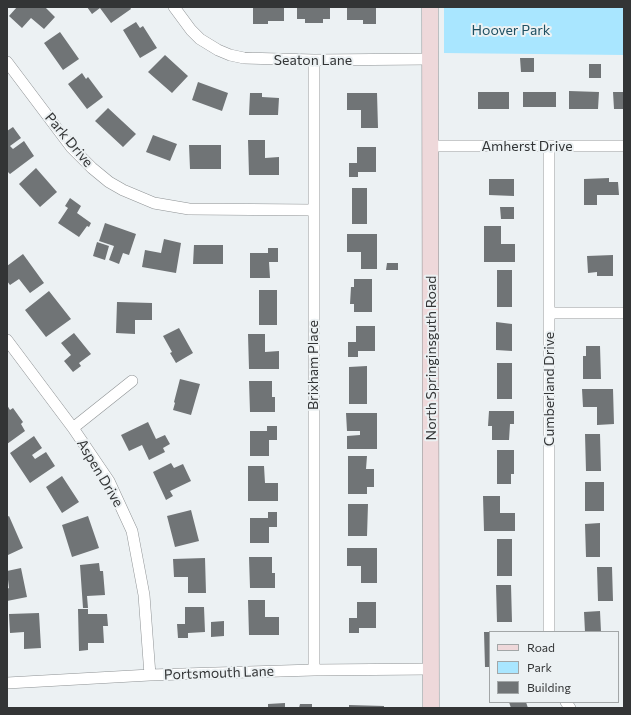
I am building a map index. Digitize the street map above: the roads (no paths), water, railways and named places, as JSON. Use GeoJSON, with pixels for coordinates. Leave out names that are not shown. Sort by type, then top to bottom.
{"type":"FeatureCollection","features":[{"type":"Feature","properties":{"kind":"street","name":"Seaton Lane"},"geometry":{"type":"LineString","coordinates":[[174,7],[191,30],[200,39],[230,56],[244,58],[314,60],[430,59]]}},
{"type":"Feature","properties":{"kind":"street","name":"North Springinsguth Road"},"geometry":{"type":"LineString","coordinates":[[430,7],[432,708]]}},
{"type":"Feature","properties":{"kind":"street","name":"Brixham Place"},"geometry":{"type":"LineString","coordinates":[[314,60],[314,670]]}},
{"type":"Feature","properties":{"kind":"street","name":"Park Drive"},"geometry":{"type":"LineString","coordinates":[[7,62],[76,153],[109,182],[123,190],[154,203],[189,209],[313,210]]}},
{"type":"Feature","properties":{"kind":"street","name":"Amherst Drive"},"geometry":{"type":"LineString","coordinates":[[430,146],[624,146]]}},
{"type":"Feature","properties":{"kind":"street","name":"Cumberland Drive"},"geometry":{"type":"LineString","coordinates":[[549,146],[549,631]]}},
{"type":"Feature","properties":{"kind":"street"},"geometry":{"type":"LineString","coordinates":[[549,313],[624,313]]}},
{"type":"Feature","properties":{"kind":"street","name":"Aspen Drive"},"geometry":{"type":"LineString","coordinates":[[7,340],[73,428],[109,482],[132,531],[144,595],[150,675]]}},
{"type":"Feature","properties":{"kind":"street"},"geometry":{"type":"LineString","coordinates":[[73,428],[132,381]]}},
{"type":"Feature","properties":{"kind":"street","name":"Portsmouth Lane"},"geometry":{"type":"LineString","coordinates":[[7,683],[150,675],[314,670],[431,669]]}},
{"type":"Feature","properties":{"kind":"park label","name":"Hoover Park"},"geometry":{"type":"Point","coordinates":[511,30]}}]}
